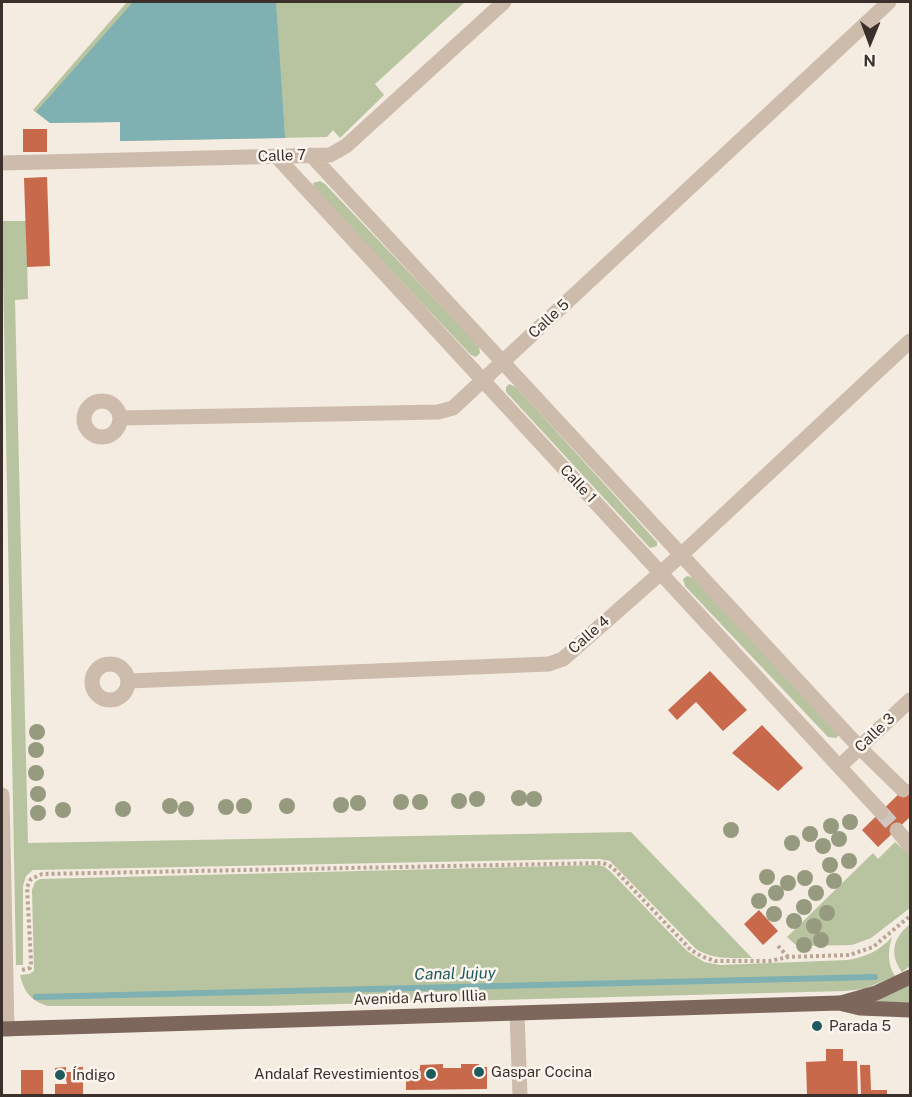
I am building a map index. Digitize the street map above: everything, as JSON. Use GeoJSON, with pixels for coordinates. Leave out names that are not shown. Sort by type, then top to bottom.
{"type":"FeatureCollection","features":[{"type":"Feature","properties":{"kind":"main road","name":"Avenida Arturo Illia"},"geometry":{"type":"LineString","coordinates":[[4,1029],[839,1003],[876,993],[910,976]]}},
{"type":"Feature","properties":{"kind":"main road","name":"Avenida Arturo Illia"},"geometry":{"type":"LineString","coordinates":[[839,1003],[860,1008],[910,1010]]}},
{"type":"Feature","properties":{"kind":"street","name":"Calle 7"},"geometry":{"type":"LineString","coordinates":[[2,163],[330,154],[346,146],[504,2]]}},
{"type":"Feature","properties":{"kind":"street","name":"Calle 5"},"geometry":{"type":"LineString","coordinates":[[120,418],[438,412],[453,408],[889,2]]}},
{"type":"Feature","properties":{"kind":"street","name":"Calle 1"},"geometry":{"type":"LineString","coordinates":[[311,155],[860,748],[903,790]]}},
{"type":"Feature","properties":{"kind":"street","name":"Calle 1"},"geometry":{"type":"LineString","coordinates":[[276,156],[881,812]]}},
{"type":"Feature","properties":{"kind":"street","name":"Calle 4"},"geometry":{"type":"LineString","coordinates":[[128,681],[549,664],[563,659],[681,555],[910,341]]}},
{"type":"Feature","properties":{"kind":"street","name":"Calle 3"},"geometry":{"type":"LineString","coordinates":[[840,766],[910,700]]}},
{"type":"Feature","properties":{"kind":"street"},"geometry":{"type":"LineString","coordinates":[[2,795],[6,971],[4,1029]]}},
{"type":"Feature","properties":{"kind":"street"},"geometry":{"type":"LineString","coordinates":[[897,830],[910,846]]}},
{"type":"Feature","properties":{"kind":"street"},"geometry":{"type":"LineString","coordinates":[[517,1013],[520,1095]]}},
{"type":"Feature","properties":{"kind":"path"},"geometry":{"type":"LineString","coordinates":[[6,971],[30,968],[27,887],[32,879],[42,874],[603,863],[612,867],[692,950],[715,961],[770,960],[860,953],[873,947],[910,916]]}},
{"type":"Feature","properties":{"kind":"path"},"geometry":{"type":"LineString","coordinates":[[778,946],[788,957]]}},
{"type":"Feature","properties":{"kind":"green space"},"geometry":{"type":"Polygon","coordinates":[[[127,2],[465,2],[375,84],[384,95],[340,138],[333,130],[327,137],[120,141],[120,122],[50,123],[33,110],[127,2]]]}},
{"type":"Feature","properties":{"kind":"green space"},"geometry":{"type":"Polygon","coordinates":[[[320,181],[479,346],[480,353],[476,357],[471,355],[314,189],[313,183],[320,181]]]}},
{"type":"Feature","properties":{"kind":"green space"},"geometry":{"type":"Polygon","coordinates":[[[2,221],[26,221],[28,299],[15,300],[28,843],[631,832],[752,958],[716,957],[696,949],[610,861],[581,859],[33,870],[26,876],[23,886],[23,965],[16,965],[2,221]]]}},
{"type":"Feature","properties":{"kind":"green space"},"geometry":{"type":"Polygon","coordinates":[[[509,384],[516,387],[657,542],[657,546],[650,548],[506,392],[509,384]]]}},
{"type":"Feature","properties":{"kind":"green space"},"geometry":{"type":"Polygon","coordinates":[[[687,576],[694,578],[839,735],[836,738],[828,737],[685,586],[683,579],[687,576]]]}},
{"type":"Feature","properties":{"kind":"green space"},"geometry":{"type":"Polygon","coordinates":[[[895,842],[910,855],[910,908],[871,938],[852,945],[797,946],[787,937],[873,853],[878,859],[895,842]]]}},
{"type":"Feature","properties":{"kind":"green space"},"geometry":{"type":"Polygon","coordinates":[[[599,865],[613,874],[687,951],[704,962],[720,965],[848,960],[872,953],[892,937],[889,957],[895,976],[864,989],[845,991],[265,1006],[48,1006],[29,995],[20,975],[34,971],[32,890],[35,882],[40,879],[599,865]]]}},
{"type":"Feature","properties":{"kind":"green space"},"geometry":{"type":"Polygon","coordinates":[[[910,924],[910,966],[902,972],[895,959],[895,946],[904,929],[910,924]]]}},
{"type":"Feature","properties":{"kind":"green space"},"geometry":{"type":"Polygon","coordinates":[[[910,984],[910,1003],[875,1002],[875,999],[910,984]]]}},
{"type":"Feature","properties":{"kind":"water"},"geometry":{"type":"Polygon","coordinates":[[[133,2],[276,2],[285,138],[120,141],[120,122],[50,123],[36,112],[133,2]]]}},
{"type":"Feature","properties":{"kind":"building"},"geometry":{"type":"Polygon","coordinates":[[[23,129],[47,129],[47,152],[23,152],[23,129]]]}},
{"type":"Feature","properties":{"kind":"building"},"geometry":{"type":"Polygon","coordinates":[[[47,177],[50,266],[27,267],[24,178],[47,177]]]}},
{"type":"Feature","properties":{"kind":"building"},"geometry":{"type":"Polygon","coordinates":[[[710,671],[747,710],[723,731],[696,702],[677,720],[668,710],[710,671]]]}},
{"type":"Feature","properties":{"kind":"building"},"geometry":{"type":"Polygon","coordinates":[[[762,725],[803,768],[778,791],[732,753],[762,725]]]}},
{"type":"Feature","properties":{"kind":"building"},"geometry":{"type":"Polygon","coordinates":[[[910,783],[910,817],[878,847],[862,830],[910,783]]]}},
{"type":"Feature","properties":{"kind":"building"},"geometry":{"type":"Polygon","coordinates":[[[759,910],[778,931],[763,945],[744,924],[759,910]]]}},
{"type":"Feature","properties":{"kind":"building"},"geometry":{"type":"Polygon","coordinates":[[[826,1049],[843,1049],[843,1061],[857,1061],[858,1096],[807,1094],[806,1062],[826,1061],[826,1049]]]}},
{"type":"Feature","properties":{"kind":"building"},"geometry":{"type":"Polygon","coordinates":[[[443,1064],[443,1068],[461,1068],[461,1064],[479,1064],[479,1067],[487,1067],[487,1089],[406,1090],[406,1069],[420,1069],[420,1065],[443,1064]]]}},
{"type":"Feature","properties":{"kind":"building"},"geometry":{"type":"Polygon","coordinates":[[[860,1065],[870,1065],[871,1090],[887,1090],[887,1096],[861,1096],[860,1065]]]}},
{"type":"Feature","properties":{"kind":"building"},"geometry":{"type":"Polygon","coordinates":[[[66,1067],[66,1072],[72,1072],[72,1067],[83,1067],[83,1096],[55,1096],[55,1084],[67,1084],[66,1079],[55,1079],[55,1068],[66,1067]]]}},
{"type":"Feature","properties":{"kind":"building"},"geometry":{"type":"Polygon","coordinates":[[[21,1070],[43,1070],[43,1096],[21,1096],[21,1070]]]}},
{"type":"Feature","properties":{"kind":"waterway","name":"Canal Jujuy"},"geometry":{"type":"LineString","coordinates":[[36,997],[875,977]]}},
{"type":"Feature","properties":{"kind":"tunnel"},"geometry":{"type":"LineString","coordinates":[[881,812],[897,830]]}},
{"type":"Feature","properties":{"kind":"place","name":"Parada 5"},"geometry":{"type":"Point","coordinates":[817,1026]}},
{"type":"Feature","properties":{"kind":"place","name":"Gaspar Cocina"},"geometry":{"type":"Point","coordinates":[479,1072]}},
{"type":"Feature","properties":{"kind":"place","name":"Andalaf Revestimientos"},"geometry":{"type":"Point","coordinates":[431,1074]}},
{"type":"Feature","properties":{"kind":"place","name":"Índigo"},"geometry":{"type":"Point","coordinates":[60,1075]}}]}
